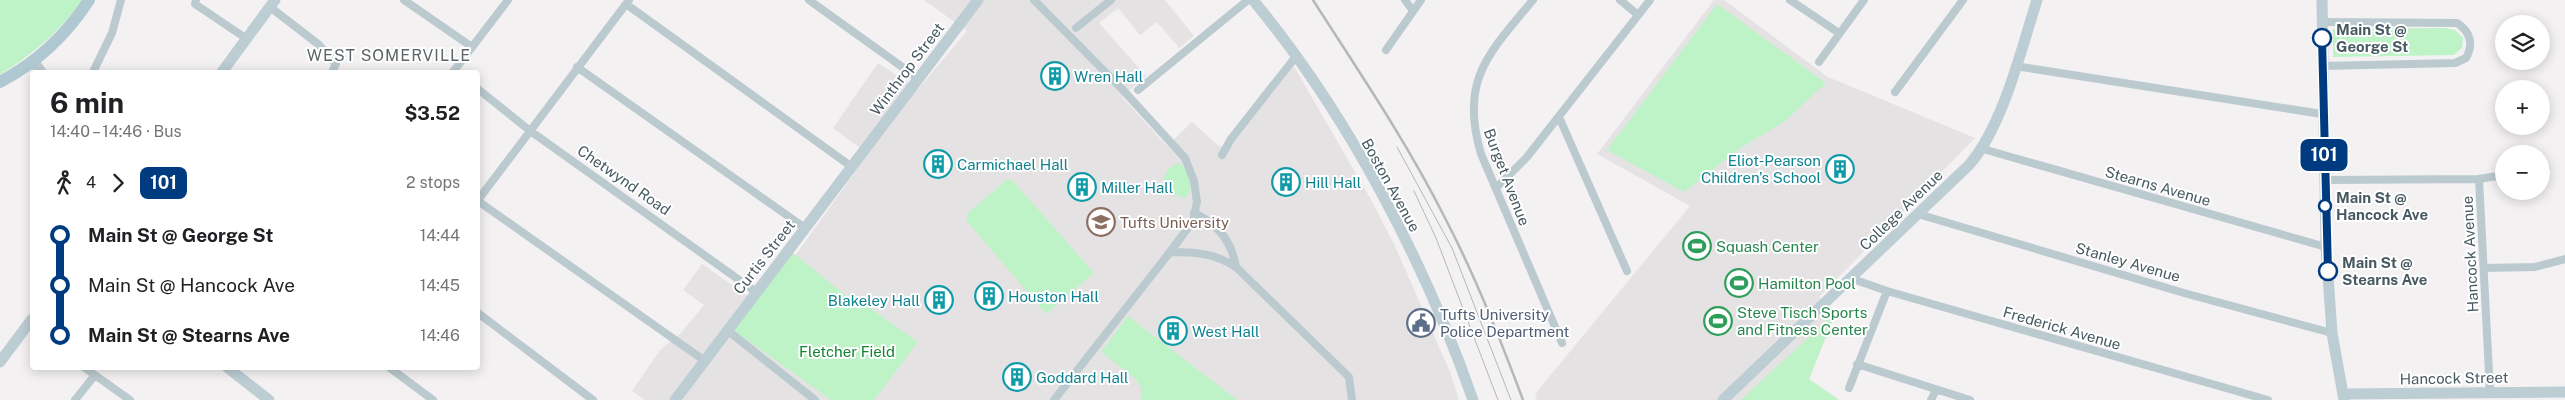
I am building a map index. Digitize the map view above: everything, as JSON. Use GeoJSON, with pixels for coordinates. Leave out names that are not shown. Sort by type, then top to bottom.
{"type":"FeatureCollection","features":[{"type":"Feature","properties":{"kind":"main road"},"geometry":{"type":"LineString","coordinates":[[0,82],[33,61],[64,33],[90,0]]}},
{"type":"Feature","properties":{"kind":"street"},"geometry":{"type":"LineString","coordinates":[[94,70],[112,33],[121,0]]}},
{"type":"Feature","properties":{"kind":"street"},"geometry":{"type":"LineString","coordinates":[[196,0],[195,4],[247,39]]}},
{"type":"Feature","properties":{"kind":"street"},"geometry":{"type":"LineString","coordinates":[[404,0],[472,47]]}},
{"type":"Feature","properties":{"kind":"street"},"geometry":{"type":"LineString","coordinates":[[455,70],[508,0]]}},
{"type":"Feature","properties":{"kind":"street"},"geometry":{"type":"LineString","coordinates":[[809,0],[919,79]]}},
{"type":"Feature","properties":{"kind":"street","name":"Winthrop Street"},"geometry":{"type":"LineString","coordinates":[[878,133],[978,0]]}},
{"type":"Feature","properties":{"kind":"street"},"geometry":{"type":"LineString","coordinates":[[1034,0],[1122,89],[1185,158],[1194,181],[1196,202],[1193,221],[1054,400]]}},
{"type":"Feature","properties":{"kind":"street"},"geometry":{"type":"LineString","coordinates":[[1076,28],[1111,0]]}},
{"type":"Feature","properties":{"kind":"street"},"geometry":{"type":"LineString","coordinates":[[1138,90],[1248,0]]}},
{"type":"Feature","properties":{"kind":"street","name":"Boston Avenue"},"geometry":{"type":"LineString","coordinates":[[1253,0],[1297,55],[1387,206],[1438,311],[1473,400]]}},
{"type":"Feature","properties":{"kind":"street"},"geometry":{"type":"LineString","coordinates":[[1405,0],[1413,11]]}},
{"type":"Feature","properties":{"kind":"street"},"geometry":{"type":"LineString","coordinates":[[1386,50],[1421,0]]}},
{"type":"Feature","properties":{"kind":"street","name":"Burget Avenue"},"geometry":{"type":"LineString","coordinates":[[1533,0],[1484,62],[1476,84],[1473,130],[1480,154],[1562,343]]}},
{"type":"Feature","properties":{"kind":"street"},"geometry":{"type":"LineString","coordinates":[[1620,0],[1638,15]]}},
{"type":"Feature","properties":{"kind":"street"},"geometry":{"type":"LineString","coordinates":[[1496,188],[1527,156],[1650,0]]}},
{"type":"Feature","properties":{"kind":"street"},"geometry":{"type":"LineString","coordinates":[[1790,0],[1839,33]]}},
{"type":"Feature","properties":{"kind":"street"},"geometry":{"type":"LineString","coordinates":[[1819,62],[1864,0]]}},
{"type":"Feature","properties":{"kind":"street"},"geometry":{"type":"LineString","coordinates":[[1895,92],[1963,0]]}},
{"type":"Feature","properties":{"kind":"street","name":"College Avenue"},"geometry":{"type":"LineString","coordinates":[[1723,400],[1918,214],[1983,149],[2015,66],[2037,0]]}},
{"type":"Feature","properties":{"kind":"street"},"geometry":{"type":"LineString","coordinates":[[2322,0],[2322,114],[2326,247],[2332,333],[2343,397]]}},
{"type":"Feature","properties":{"kind":"street"},"geometry":{"type":"LineString","coordinates":[[480,197],[627,2],[852,167]]}},
{"type":"Feature","properties":{"kind":"street"},"geometry":{"type":"LineString","coordinates":[[224,70],[273,4],[318,44],[336,64],[333,70]]}},
{"type":"Feature","properties":{"kind":"street"},"geometry":{"type":"LineString","coordinates":[[2322,22],[2457,24],[2468,32],[2470,43],[2466,58],[2455,63],[2322,66]]}},
{"type":"Feature","properties":{"kind":"street"},"geometry":{"type":"LineString","coordinates":[[1222,155],[1231,139],[1297,55]]}},
{"type":"Feature","properties":{"kind":"street"},"geometry":{"type":"LineString","coordinates":[[33,61],[40,70]]}},
{"type":"Feature","properties":{"kind":"street"},"geometry":{"type":"LineString","coordinates":[[2015,66],[2322,114]]}},
{"type":"Feature","properties":{"kind":"street"},"geometry":{"type":"LineString","coordinates":[[577,67],[806,228]]}},
{"type":"Feature","properties":{"kind":"street","name":"Chetwynd Road"},"geometry":{"type":"LineString","coordinates":[[480,91],[529,130],[756,292]]}},
{"type":"Feature","properties":{"kind":"street"},"geometry":{"type":"LineString","coordinates":[[1559,116],[1627,271]]}},
{"type":"Feature","properties":{"kind":"street","name":"Curtis Street"},"geometry":{"type":"LineString","coordinates":[[675,400],[878,133]]}},
{"type":"Feature","properties":{"kind":"street","name":"Stearns Avenue"},"geometry":{"type":"LineString","coordinates":[[1983,149],[2326,247]]}},
{"type":"Feature","properties":{"kind":"street"},"geometry":{"type":"LineString","coordinates":[[2480,179],[2495,176]]}},
{"type":"Feature","properties":{"kind":"street","name":"Hancock Avenue"},"geometry":{"type":"LineString","coordinates":[[2325,180],[2480,179],[2484,268],[2483,394]]}},
{"type":"Feature","properties":{"kind":"street"},"geometry":{"type":"LineString","coordinates":[[480,201],[705,361]]}},
{"type":"Feature","properties":{"kind":"street"},"geometry":{"type":"LineString","coordinates":[[1194,214],[1222,231],[1233,250],[1236,267]]}},
{"type":"Feature","properties":{"kind":"street","name":"Stanley Avenue"},"geometry":{"type":"LineString","coordinates":[[1918,214],[2184,293],[2332,333]]}},
{"type":"Feature","properties":{"kind":"street"},"geometry":{"type":"LineString","coordinates":[[1170,252],[1201,253],[1215,256],[1236,267],[1349,377],[1352,400]]}},
{"type":"Feature","properties":{"kind":"street"},"geometry":{"type":"LineString","coordinates":[[2484,268],[2535,267],[2565,259]]}},
{"type":"Feature","properties":{"kind":"street","name":"Frederick Avenue"},"geometry":{"type":"LineString","coordinates":[[1850,278],[1887,291],[2268,400]]}},
{"type":"Feature","properties":{"kind":"street"},"geometry":{"type":"LineString","coordinates":[[1849,388],[1887,291]]}},
{"type":"Feature","properties":{"kind":"street"},"geometry":{"type":"LineString","coordinates":[[480,315],[593,400]]}},
{"type":"Feature","properties":{"kind":"street"},"geometry":{"type":"LineString","coordinates":[[0,362],[30,326]]}},
{"type":"Feature","properties":{"kind":"street"},"geometry":{"type":"LineString","coordinates":[[727,330],[815,400]]}},
{"type":"Feature","properties":{"kind":"street"},"geometry":{"type":"LineString","coordinates":[[1857,364],[1970,400]]}},
{"type":"Feature","properties":{"kind":"street"},"geometry":{"type":"LineString","coordinates":[[88,370],[130,400]]}},
{"type":"Feature","properties":{"kind":"street"},"geometry":{"type":"LineString","coordinates":[[231,370],[269,400]]}},
{"type":"Feature","properties":{"kind":"street"},"geometry":{"type":"LineString","coordinates":[[393,370],[433,400]]}},
{"type":"Feature","properties":{"kind":"street"},"geometry":{"type":"LineString","coordinates":[[75,400],[95,375]]}},
{"type":"Feature","properties":{"kind":"street"},"geometry":{"type":"LineString","coordinates":[[1931,400],[1936,390]]}},
{"type":"Feature","properties":{"kind":"street","name":"Hancock Street"},"geometry":{"type":"LineString","coordinates":[[2343,397],[2483,394],[2551,396],[2565,392]]}},
{"type":"Feature","properties":{"kind":"shaded area","name":"Tufts University"},"geometry":{"type":"Polygon","coordinates":[[[924,0],[1165,0],[1194,36],[1179,48],[1157,22],[1140,35],[1118,8],[1099,23],[1146,76],[1122,97],[1167,146],[1192,122],[1218,145],[1227,148],[1292,63],[1370,198],[1395,246],[1450,372],[1459,400],[645,400],[632,391],[660,350],[681,333],[704,305],[683,290],[702,264],[759,304],[792,260],[868,154],[833,128],[878,63],[918,89],[967,31],[924,0]]]}},
{"type":"Feature","properties":{"kind":"shaded area"},"geometry":{"type":"Polygon","coordinates":[[[1714,0],[1724,0],[1828,77],[1975,138],[1819,297],[1836,312],[1809,379],[1839,400],[1537,400],[1535,394],[1690,206],[1597,154],[1714,0]]]}},
{"type":"Feature","properties":{"kind":"green space"},"geometry":{"type":"Polygon","coordinates":[[[0,0],[82,0],[65,22],[45,42],[0,75],[0,0]]]}},
{"type":"Feature","properties":{"kind":"green space"},"geometry":{"type":"Polygon","coordinates":[[[1717,4],[1826,83],[1785,121],[1742,147],[1684,192],[1607,150],[1717,4]]]}},
{"type":"Feature","properties":{"kind":"green space"},"geometry":{"type":"Polygon","coordinates":[[[2444,28],[2455,30],[2463,38],[2462,48],[2454,55],[2333,57],[2333,29],[2444,28]]]}},
{"type":"Feature","properties":{"kind":"green space"},"geometry":{"type":"Polygon","coordinates":[[[1178,163],[1186,169],[1191,184],[1185,198],[1171,192],[1163,180],[1168,169],[1178,163]]]}},
{"type":"Feature","properties":{"kind":"green space"},"geometry":{"type":"Polygon","coordinates":[[[1008,179],[1013,181],[1094,273],[1046,314],[966,220],[969,212],[1008,179]]]}},
{"type":"Feature","properties":{"kind":"green space","name":"Fletcher Field"},"geometry":{"type":"Polygon","coordinates":[[[788,249],[855,303],[863,303],[918,342],[874,400],[831,400],[729,327],[788,249]]]}},
{"type":"Feature","properties":{"kind":"green space"},"geometry":{"type":"Polygon","coordinates":[[[1836,312],[1809,379],[1839,400],[1741,400],[1836,312]]]}},
{"type":"Feature","properties":{"kind":"green space"},"geometry":{"type":"Polygon","coordinates":[[[1128,316],[1237,400],[1141,400],[1141,388],[1135,378],[1101,352],[1128,316]]]}},
{"type":"Feature","properties":{"kind":"tram line"},"geometry":{"type":"LineString","coordinates":[[1397,147],[1452,248],[1511,400]]}},
{"type":"Feature","properties":{"kind":"tram line"},"geometry":{"type":"LineString","coordinates":[[1414,191],[1436,238],[1498,400]]}},
{"type":"Feature","properties":{"kind":"railway"},"geometry":{"type":"LineString","coordinates":[[1313,0],[1382,107],[1430,190],[1477,285],[1523,400]]}},
{"type":"Feature","properties":{"kind":"bus line","name":"101"},"geometry":{"type":"LineString","coordinates":[[2322,38],[2322,114],[2328,271]]}},
{"type":"Feature","properties":{"kind":"place","name":"Main St @ George St"},"geometry":{"type":"Point","coordinates":[2322,38]}},
{"type":"Feature","properties":{"kind":"place","name":"Wren Hall"},"geometry":{"type":"Point","coordinates":[1055,76]}},
{"type":"Feature","properties":{"kind":"place","name":"Carmichael Hall"},"geometry":{"type":"Point","coordinates":[938,164]}},
{"type":"Feature","properties":{"kind":"place","name":"Eliot-Pearson Children's School"},"geometry":{"type":"Point","coordinates":[1840,169]}},
{"type":"Feature","properties":{"kind":"place","name":"Hill Hall"},"geometry":{"type":"Point","coordinates":[1286,182]}},
{"type":"Feature","properties":{"kind":"place","name":"Miller Hall"},"geometry":{"type":"Point","coordinates":[1082,187]}},
{"type":"Feature","properties":{"kind":"place","name":"Main St @ Hancock Ave"},"geometry":{"type":"Point","coordinates":[2325,206]}},
{"type":"Feature","properties":{"kind":"place","name":"Tufts University"},"geometry":{"type":"Point","coordinates":[1101,222]}},
{"type":"Feature","properties":{"kind":"place","name":"Squash Center"},"geometry":{"type":"Point","coordinates":[1697,246]}},
{"type":"Feature","properties":{"kind":"place","name":"Main St @ Stearns Ave"},"geometry":{"type":"Point","coordinates":[2328,271]}},
{"type":"Feature","properties":{"kind":"place","name":"Hamilton Pool"},"geometry":{"type":"Point","coordinates":[1739,283]}},
{"type":"Feature","properties":{"kind":"place","name":"Houston Hall"},"geometry":{"type":"Point","coordinates":[989,296]}},
{"type":"Feature","properties":{"kind":"place","name":"Blakeley Hall"},"geometry":{"type":"Point","coordinates":[939,300]}},
{"type":"Feature","properties":{"kind":"place","name":"Steve Tisch Sports and Fitness Center"},"geometry":{"type":"Point","coordinates":[1718,321]}},
{"type":"Feature","properties":{"kind":"place","name":"Tufts University Police Department"},"geometry":{"type":"Point","coordinates":[1421,323]}},
{"type":"Feature","properties":{"kind":"place","name":"West Hall"},"geometry":{"type":"Point","coordinates":[1173,331]}},
{"type":"Feature","properties":{"kind":"place","name":"Goddard Hall"},"geometry":{"type":"Point","coordinates":[1017,377]}},
{"type":"Feature","properties":{"kind":"district","name":"WEST SOMERVILLE"},"geometry":{"type":"Point","coordinates":[389,55]}}]}
